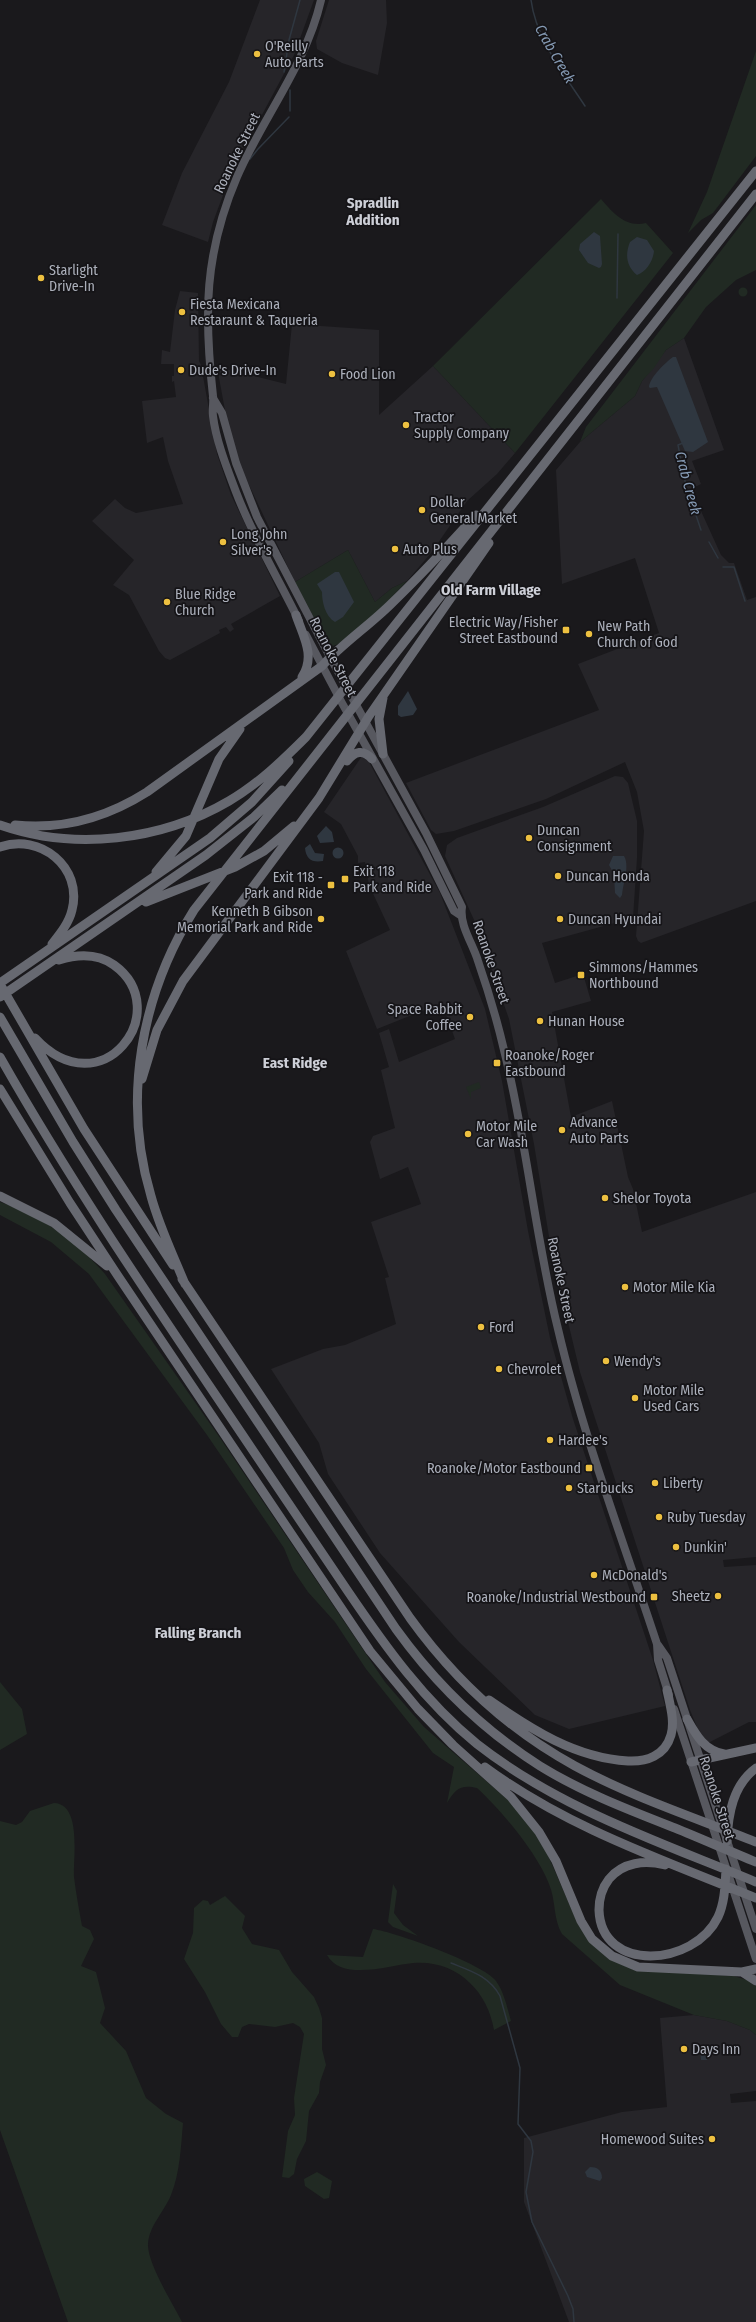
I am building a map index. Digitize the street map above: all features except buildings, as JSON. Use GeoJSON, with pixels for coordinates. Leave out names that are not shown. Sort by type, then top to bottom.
{"type":"FeatureCollection","features":[{"type":"Feature","properties":{"kind":"highway"},"geometry":{"type":"LineString","coordinates":[[756,171],[528,460],[328,709],[295,754],[271,782],[232,820],[186,856],[0,983],[14,1010],[84,1129],[185,1284],[410,1618],[432,1648],[464,1683],[511,1725],[564,1760],[613,1784],[756,1842]]}},
{"type":"Feature","properties":{"kind":"highway"},"geometry":{"type":"LineString","coordinates":[[185,1284],[156,1213],[148,1184],[139,1140],[137,1098],[143,1036],[159,979],[182,929],[194,910],[237,857],[364,691],[756,194]]}},
{"type":"Feature","properties":{"kind":"highway"},"geometry":{"type":"LineString","coordinates":[[0,824],[51,826],[70,824],[109,812],[128,804],[152,788],[300,680],[322,666],[330,657],[393,603],[528,460]]}},
{"type":"Feature","properties":{"kind":"highway"},"geometry":{"type":"LineString","coordinates":[[137,1098],[150,1048],[173,997],[338,769],[365,722],[384,693],[537,473]]}},
{"type":"Feature","properties":{"kind":"highway"},"geometry":{"type":"LineString","coordinates":[[296,614],[309,651],[310,661],[308,668],[300,680]]}},
{"type":"Feature","properties":{"kind":"highway"},"geometry":{"type":"LineString","coordinates":[[383,754],[379,719],[384,693]]}},
{"type":"Feature","properties":{"kind":"highway"},"geometry":{"type":"LineString","coordinates":[[144,885],[186,836],[218,759],[234,736],[251,716]]}},
{"type":"Feature","properties":{"kind":"highway"},"geometry":{"type":"LineString","coordinates":[[0,824],[17,831],[49,837],[100,839],[139,835],[185,822],[207,813],[229,801],[263,778],[306,737]]}},
{"type":"Feature","properties":{"kind":"highway"},"geometry":{"type":"LineString","coordinates":[[338,769],[357,752],[364,753],[372,759]]}},
{"type":"Feature","properties":{"kind":"highway"},"geometry":{"type":"LineString","coordinates":[[0,997],[115,919],[231,837],[254,817],[313,757]]}},
{"type":"Feature","properties":{"kind":"highway"},"geometry":{"type":"LineString","coordinates":[[115,919],[155,897],[235,867],[268,847],[305,816]]}},
{"type":"Feature","properties":{"kind":"highway"},"geometry":{"type":"LineString","coordinates":[[0,847],[15,844],[37,846],[59,860],[70,876],[74,895],[72,911],[62,931],[44,953]]}},
{"type":"Feature","properties":{"kind":"highway"},"geometry":{"type":"LineString","coordinates":[[24,1026],[50,1053],[65,1060],[82,1063],[99,1061],[116,1053],[128,1040],[134,1027],[137,1012],[135,994],[126,976],[115,966],[99,957],[83,955],[48,964]]}},
{"type":"Feature","properties":{"kind":"highway"},"geometry":{"type":"LineString","coordinates":[[1,1018],[73,1142],[116,1210],[396,1629],[418,1659],[478,1720],[540,1766],[589,1793],[752,1860]]}},
{"type":"Feature","properties":{"kind":"highway"},"geometry":{"type":"LineString","coordinates":[[0,1057],[98,1219],[378,1635],[411,1679],[461,1730],[525,1778],[564,1801],[596,1816],[755,1881]]}},
{"type":"Feature","properties":{"kind":"highway"},"geometry":{"type":"LineString","coordinates":[[0,1089],[66,1197],[118,1276],[370,1651],[404,1694],[526,1814],[551,1851],[586,1932],[605,1951],[620,1961],[646,1968],[742,1972],[756,1969]]}},
{"type":"Feature","properties":{"kind":"highway"},"geometry":{"type":"LineString","coordinates":[[0,1196],[54,1223],[73,1236],[118,1276]]}},
{"type":"Feature","properties":{"kind":"highway"},"geometry":{"type":"LineString","coordinates":[[464,1683],[530,1727],[560,1744],[595,1756],[635,1762],[656,1756],[669,1741],[672,1722],[667,1690]]}},
{"type":"Feature","properties":{"kind":"highway"},"geometry":{"type":"LineString","coordinates":[[687,1719],[703,1744],[714,1751],[725,1754]]}},
{"type":"Feature","properties":{"kind":"highway"},"geometry":{"type":"LineString","coordinates":[[433,1724],[487,1768],[535,1801],[592,1830],[756,1898]]}},
{"type":"Feature","properties":{"kind":"highway"},"geometry":{"type":"LineString","coordinates":[[696,1761],[756,1748]]}},
{"type":"Feature","properties":{"kind":"highway"},"geometry":{"type":"LineString","coordinates":[[728,1841],[732,1803],[741,1784],[756,1768]]}},
{"type":"Feature","properties":{"kind":"highway"},"geometry":{"type":"LineString","coordinates":[[685,1869],[660,1864],[637,1863],[619,1869],[611,1877],[601,1894],[599,1913],[604,1929],[613,1941],[626,1950],[652,1956],[673,1954],[692,1946],[706,1935],[718,1916],[724,1896],[726,1869]]}},
{"type":"Feature","properties":{"kind":"highway"},"geometry":{"type":"LineString","coordinates":[[742,1972],[756,1982]]}},
{"type":"Feature","properties":{"kind":"main road","name":"Roanoke Street"},"geometry":{"type":"LineString","coordinates":[[321,0],[297,64],[242,166],[222,218],[212,257],[207,305],[208,351],[214,398],[213,415],[216,431],[237,494],[296,614],[372,759],[424,850],[454,911],[460,915],[478,959],[512,1083],[540,1248],[561,1345],[590,1440],[657,1644],[658,1660],[667,1690],[728,1841],[756,1929]]}},
{"type":"Feature","properties":{"kind":"main road","name":"Roanoke Street"},"geometry":{"type":"LineString","coordinates":[[214,398],[222,413],[236,463],[257,517],[330,657],[433,847],[462,907],[460,915]]}},
{"type":"Feature","properties":{"kind":"main road"},"geometry":{"type":"LineString","coordinates":[[400,807],[409,814],[426,844],[433,847]]}},
{"type":"Feature","properties":{"kind":"main road"},"geometry":{"type":"LineString","coordinates":[[424,850],[433,854],[446,880],[451,884]]}},
{"type":"Feature","properties":{"kind":"main road","name":"Roanoke Street"},"geometry":{"type":"LineString","coordinates":[[657,1644],[667,1658],[687,1719],[696,1761],[726,1869],[756,1959]]}},
{"type":"Feature","properties":{"kind":"shaded area"},"geometry":{"type":"Polygon","coordinates":[[[260,0],[314,0],[294,55],[232,171],[213,222],[208,242],[162,225],[182,173],[229,82],[260,0]]]}},
{"type":"Feature","properties":{"kind":"shaded area"},"geometry":{"type":"Polygon","coordinates":[[[329,0],[386,0],[387,23],[378,75],[342,63],[317,49],[316,41],[329,0]]]}},
{"type":"Feature","properties":{"kind":"shaded area"},"geometry":{"type":"Polygon","coordinates":[[[756,51],[756,156],[713,213],[701,220],[688,233],[707,192],[756,51]]]}},
{"type":"Feature","properties":{"kind":"shaded area"},"geometry":{"type":"Polygon","coordinates":[[[601,199],[620,218],[632,223],[646,223],[673,253],[515,453],[433,366],[601,199]]]}},
{"type":"Feature","properties":{"kind":"shaded area"},"geometry":{"type":"Polygon","coordinates":[[[756,205],[756,270],[736,280],[706,307],[684,338],[666,350],[654,368],[642,381],[635,396],[580,442],[586,427],[756,205]]]}},
{"type":"Feature","properties":{"kind":"shaded area"},"geometry":{"type":"Polygon","coordinates":[[[594,232],[600,236],[602,264],[599,268],[588,263],[579,250],[580,244],[594,232]]]}},
{"type":"Feature","properties":{"kind":"shaded area"},"geometry":{"type":"Polygon","coordinates":[[[637,237],[647,240],[654,251],[649,265],[644,271],[637,275],[629,264],[627,251],[630,242],[637,237]]]}},
{"type":"Feature","properties":{"kind":"shaded area"},"geometry":{"type":"Polygon","coordinates":[[[743,287],[748,292],[743,297],[738,292],[743,287]]]}},
{"type":"Feature","properties":{"kind":"shaded area"},"geometry":{"type":"Polygon","coordinates":[[[180,291],[198,293],[199,361],[201,365],[217,454],[231,495],[280,596],[231,624],[234,629],[230,632],[226,627],[219,630],[220,633],[170,660],[165,658],[159,651],[129,595],[113,585],[134,560],[92,521],[115,499],[125,508],[136,513],[183,504],[168,461],[163,437],[147,443],[142,401],[176,397],[174,381],[172,382],[172,376],[174,376],[174,364],[161,364],[162,350],[170,352],[175,310],[180,291]]]}},
{"type":"Feature","properties":{"kind":"shaded area"},"geometry":{"type":"Polygon","coordinates":[[[292,324],[379,330],[379,415],[433,366],[515,453],[497,474],[467,501],[431,553],[407,581],[392,588],[375,602],[348,550],[295,582],[240,466],[227,421],[217,367],[286,384],[292,324]]]}},
{"type":"Feature","properties":{"kind":"shaded area"},"geometry":{"type":"Polygon","coordinates":[[[684,338],[724,450],[692,461],[701,484],[691,489],[721,555],[729,563],[734,563],[747,600],[756,597],[756,901],[641,943],[638,941],[636,936],[644,831],[637,792],[625,762],[546,799],[454,831],[436,834],[431,830],[406,783],[599,710],[578,664],[659,633],[635,558],[562,584],[556,470],[580,442],[635,396],[642,381],[666,350],[684,338]]]}},
{"type":"Feature","properties":{"kind":"shaded area"},"geometry":{"type":"Polygon","coordinates":[[[673,357],[676,357],[708,442],[693,452],[685,451],[657,387],[649,387],[655,374],[673,357]]]}},
{"type":"Feature","properties":{"kind":"shaded area"},"geometry":{"type":"Polygon","coordinates":[[[348,550],[375,602],[392,588],[407,581],[382,607],[350,636],[341,643],[333,646],[327,642],[295,582],[348,550]]]}},
{"type":"Feature","properties":{"kind":"shaded area"},"geometry":{"type":"Polygon","coordinates":[[[335,572],[339,572],[354,602],[343,617],[335,622],[326,613],[323,604],[322,592],[317,584],[335,572]]]}},
{"type":"Feature","properties":{"kind":"shaded area"},"geometry":{"type":"Polygon","coordinates":[[[408,691],[417,709],[413,715],[401,717],[398,715],[398,706],[408,691]]]}},
{"type":"Feature","properties":{"kind":"shaded area"},"geometry":{"type":"Polygon","coordinates":[[[362,756],[369,762],[440,893],[485,1009],[502,1081],[528,1231],[550,1338],[573,1419],[653,1660],[665,1706],[569,1729],[535,1715],[459,1642],[380,1553],[328,1474],[319,1443],[271,1369],[323,1349],[345,1345],[396,1324],[385,1278],[389,1277],[371,1222],[421,1204],[408,1167],[380,1179],[370,1142],[373,1136],[395,1128],[381,1070],[389,1067],[379,1033],[389,1029],[399,1062],[455,1039],[442,1003],[377,1029],[346,951],[390,930],[369,885],[365,862],[358,863],[358,856],[341,824],[324,812],[362,756]]]}},
{"type":"Feature","properties":{"kind":"shaded area"},"geometry":{"type":"Polygon","coordinates":[[[615,776],[623,777],[628,783],[637,821],[637,858],[633,918],[542,943],[555,983],[583,974],[591,1001],[552,1012],[571,1117],[612,1101],[628,1177],[633,1189],[642,1232],[756,1192],[756,1557],[723,1560],[724,1567],[756,1565],[756,1722],[749,1722],[708,1743],[699,1732],[690,1710],[580,1372],[552,1255],[534,1144],[509,1019],[475,922],[445,856],[447,845],[457,838],[543,807],[615,776]]]}},
{"type":"Feature","properties":{"kind":"shaded area"},"geometry":{"type":"Polygon","coordinates":[[[326,826],[332,832],[334,842],[320,843],[317,836],[326,826]]]}},
{"type":"Feature","properties":{"kind":"shaded area"},"geometry":{"type":"Polygon","coordinates":[[[310,844],[315,853],[324,854],[323,861],[313,861],[308,857],[305,848],[310,844]]]}},
{"type":"Feature","properties":{"kind":"shaded area"},"geometry":{"type":"Polygon","coordinates":[[[336,848],[340,848],[342,849],[342,857],[336,858],[333,855],[333,851],[336,848]]]}},
{"type":"Feature","properties":{"kind":"shaded area"},"geometry":{"type":"Polygon","coordinates":[[[613,856],[624,856],[626,860],[626,875],[620,898],[615,893],[614,874],[609,865],[613,856]]]}},
{"type":"Feature","properties":{"kind":"shaded area"},"geometry":{"type":"Polygon","coordinates":[[[479,1082],[481,1088],[471,1092],[471,1099],[466,1087],[479,1082]]]}},
{"type":"Feature","properties":{"kind":"shaded area"},"geometry":{"type":"Polygon","coordinates":[[[0,1202],[44,1222],[70,1240],[105,1274],[218,1435],[385,1682],[424,1727],[508,1800],[531,1826],[547,1853],[578,1924],[591,1943],[613,1961],[632,1969],[734,1976],[747,1980],[756,1986],[756,2035],[750,2030],[727,2021],[694,2015],[620,1985],[562,1934],[557,1922],[553,1896],[549,1884],[528,1846],[508,1820],[477,1788],[463,1787],[459,1789],[453,1794],[447,1803],[454,1767],[433,1753],[366,1669],[335,1622],[308,1592],[293,1570],[284,1548],[207,1435],[89,1274],[51,1242],[0,1215],[0,1202]]]}},
{"type":"Feature","properties":{"kind":"shaded area"},"geometry":{"type":"Polygon","coordinates":[[[0,1682],[22,1709],[27,1734],[0,1750],[0,1682]]]}},
{"type":"Feature","properties":{"kind":"shaded area"},"geometry":{"type":"Polygon","coordinates":[[[54,1803],[63,1806],[69,1812],[72,1822],[75,1846],[74,1877],[82,1926],[90,1930],[94,1939],[81,1966],[96,1972],[105,2008],[100,2023],[126,2051],[146,2098],[166,2114],[183,2123],[180,2159],[174,2187],[151,2231],[148,2244],[149,2252],[156,2272],[182,2322],[68,2322],[0,2130],[0,1821],[16,1825],[22,1822],[30,1811],[54,1803]]]}},
{"type":"Feature","properties":{"kind":"shaded area"},"geometry":{"type":"Polygon","coordinates":[[[393,1884],[397,1891],[394,1913],[403,1925],[418,1936],[393,1927],[388,1922],[393,1884]]]}},
{"type":"Feature","properties":{"kind":"shaded area"},"geometry":{"type":"Polygon","coordinates":[[[225,1896],[245,1916],[242,1928],[252,1944],[279,1950],[292,1972],[314,1997],[322,2018],[322,2049],[326,2065],[320,2082],[319,2093],[309,2111],[306,2141],[297,2159],[294,2174],[289,2178],[282,2177],[288,2131],[295,2115],[294,2098],[304,2034],[300,2027],[293,2023],[275,2027],[249,2024],[242,2027],[238,2037],[232,2037],[221,2024],[205,1992],[184,1959],[193,1933],[194,1908],[203,1900],[208,1901],[210,1905],[225,1896]]]}},
{"type":"Feature","properties":{"kind":"shaded area"},"geometry":{"type":"Polygon","coordinates":[[[373,1929],[418,1942],[458,1958],[488,1974],[496,1981],[501,1990],[511,2021],[494,2030],[491,2016],[477,1991],[467,1980],[456,1972],[443,1966],[429,1963],[413,1963],[367,1970],[355,1970],[344,1968],[334,1963],[327,1955],[363,1957],[373,1929]]]}},
{"type":"Feature","properties":{"kind":"shaded area"},"geometry":{"type":"Polygon","coordinates":[[[694,2015],[727,2021],[750,2030],[756,2035],[756,2091],[730,2094],[731,2103],[756,2101],[756,2322],[569,2322],[524,2202],[524,2138],[622,2112],[667,2107],[660,2018],[694,2015]]]}},
{"type":"Feature","properties":{"kind":"shaded area"},"geometry":{"type":"Polygon","coordinates":[[[706,2048],[707,2060],[701,2060],[700,2049],[706,2048]]]}},
{"type":"Feature","properties":{"kind":"shaded area"},"geometry":{"type":"Polygon","coordinates":[[[590,2167],[597,2168],[600,2171],[602,2178],[600,2181],[587,2177],[585,2172],[590,2167]]]}},
{"type":"Feature","properties":{"kind":"shaded area"},"geometry":{"type":"Polygon","coordinates":[[[317,2172],[332,2181],[329,2198],[324,2199],[305,2186],[304,2179],[317,2172]]]}},
{"type":"Feature","properties":{"kind":"waterway"},"geometry":{"type":"LineString","coordinates":[[284,72],[289,40],[300,0]]}},
{"type":"Feature","properties":{"kind":"waterway","name":"Crab Creek"},"geometry":{"type":"LineString","coordinates":[[531,0],[539,29],[552,56],[585,106]]}},
{"type":"Feature","properties":{"kind":"waterway"},"geometry":{"type":"LineString","coordinates":[[290,90],[290,111]]}},
{"type":"Feature","properties":{"kind":"waterway"},"geometry":{"type":"LineString","coordinates":[[250,159],[289,117]]}},
{"type":"Feature","properties":{"kind":"waterway","name":"Crab Creek"},"geometry":{"type":"LineString","coordinates":[[617,298],[618,234]]}},
{"type":"Feature","properties":{"kind":"waterway","name":"Crab Creek"},"geometry":{"type":"LineString","coordinates":[[683,443],[678,445],[686,486],[701,530]]}},
{"type":"Feature","properties":{"kind":"waterway","name":"Crab Creek"},"geometry":{"type":"LineString","coordinates":[[709,542],[718,558]]}},
{"type":"Feature","properties":{"kind":"waterway","name":"Crab Creek"},"geometry":{"type":"LineString","coordinates":[[723,567],[734,567],[745,601]]}},
{"type":"Feature","properties":{"kind":"waterway"},"geometry":{"type":"LineString","coordinates":[[451,1963],[485,1979],[496,1989],[500,1996],[520,2068],[518,2124],[531,2141],[533,2152],[526,2192],[532,2222],[568,2296],[573,2309],[574,2322]]}},
{"type":"Feature","properties":{"kind":"place","name":"O'Reilly Auto Parts"},"geometry":{"type":"Point","coordinates":[257,54]}},
{"type":"Feature","properties":{"kind":"place","name":"Starlight Drive-In"},"geometry":{"type":"Point","coordinates":[41,278]}},
{"type":"Feature","properties":{"kind":"place","name":"Fiesta Mexicana Restaraunt & Taqueria"},"geometry":{"type":"Point","coordinates":[182,312]}},
{"type":"Feature","properties":{"kind":"place","name":"Dude's Drive-In"},"geometry":{"type":"Point","coordinates":[181,370]}},
{"type":"Feature","properties":{"kind":"place","name":"Food Lion"},"geometry":{"type":"Point","coordinates":[332,374]}},
{"type":"Feature","properties":{"kind":"place","name":"Tractor Supply Company"},"geometry":{"type":"Point","coordinates":[406,425]}},
{"type":"Feature","properties":{"kind":"place","name":"Dollar General Market"},"geometry":{"type":"Point","coordinates":[422,510]}},
{"type":"Feature","properties":{"kind":"place","name":"Long John Silver's"},"geometry":{"type":"Point","coordinates":[223,542]}},
{"type":"Feature","properties":{"kind":"place","name":"Auto Plus"},"geometry":{"type":"Point","coordinates":[395,549]}},
{"type":"Feature","properties":{"kind":"place","name":"Blue Ridge Church"},"geometry":{"type":"Point","coordinates":[167,602]}},
{"type":"Feature","properties":{"kind":"place","name":"Electric Way/Fisher Street Eastbound"},"geometry":{"type":"Point","coordinates":[566,630]}},
{"type":"Feature","properties":{"kind":"place","name":"New Path Church of God"},"geometry":{"type":"Point","coordinates":[589,634]}},
{"type":"Feature","properties":{"kind":"place","name":"Duncan Consignment"},"geometry":{"type":"Point","coordinates":[529,838]}},
{"type":"Feature","properties":{"kind":"place","name":"Duncan Honda"},"geometry":{"type":"Point","coordinates":[558,876]}},
{"type":"Feature","properties":{"kind":"place","name":"Exit 118 Park and Ride"},"geometry":{"type":"Point","coordinates":[345,879]}},
{"type":"Feature","properties":{"kind":"place","name":"Exit 118 - Park and Ride"},"geometry":{"type":"Point","coordinates":[331,885]}},
{"type":"Feature","properties":{"kind":"place","name":"Kenneth B Gibson Memorial Park and Ride"},"geometry":{"type":"Point","coordinates":[321,919]}},
{"type":"Feature","properties":{"kind":"place","name":"Duncan Hyundai"},"geometry":{"type":"Point","coordinates":[560,919]}},
{"type":"Feature","properties":{"kind":"place","name":"Simmons/Hammes Northbound"},"geometry":{"type":"Point","coordinates":[581,975]}},
{"type":"Feature","properties":{"kind":"place","name":"Space Rabbit Coffee"},"geometry":{"type":"Point","coordinates":[470,1017]}},
{"type":"Feature","properties":{"kind":"place","name":"Hunan House"},"geometry":{"type":"Point","coordinates":[540,1021]}},
{"type":"Feature","properties":{"kind":"place","name":"Roanoke/Roger Eastbound"},"geometry":{"type":"Point","coordinates":[497,1063]}},
{"type":"Feature","properties":{"kind":"place","name":"Advance Auto Parts"},"geometry":{"type":"Point","coordinates":[562,1130]}},
{"type":"Feature","properties":{"kind":"place","name":"Motor Mile Car Wash"},"geometry":{"type":"Point","coordinates":[468,1134]}},
{"type":"Feature","properties":{"kind":"place","name":"Shelor Toyota"},"geometry":{"type":"Point","coordinates":[605,1198]}},
{"type":"Feature","properties":{"kind":"place","name":"Motor Mile Kia"},"geometry":{"type":"Point","coordinates":[625,1287]}},
{"type":"Feature","properties":{"kind":"place","name":"Ford"},"geometry":{"type":"Point","coordinates":[481,1327]}},
{"type":"Feature","properties":{"kind":"place","name":"Wendy's"},"geometry":{"type":"Point","coordinates":[606,1361]}},
{"type":"Feature","properties":{"kind":"place","name":"Chevrolet"},"geometry":{"type":"Point","coordinates":[499,1369]}},
{"type":"Feature","properties":{"kind":"place","name":"Motor Mile Used Cars"},"geometry":{"type":"Point","coordinates":[635,1398]}},
{"type":"Feature","properties":{"kind":"place","name":"Hardee's"},"geometry":{"type":"Point","coordinates":[550,1440]}},
{"type":"Feature","properties":{"kind":"place","name":"Roanoke/Motor Eastbound"},"geometry":{"type":"Point","coordinates":[589,1468]}},
{"type":"Feature","properties":{"kind":"place","name":"Liberty"},"geometry":{"type":"Point","coordinates":[655,1483]}},
{"type":"Feature","properties":{"kind":"place","name":"Starbucks"},"geometry":{"type":"Point","coordinates":[569,1488]}},
{"type":"Feature","properties":{"kind":"place","name":"Ruby Tuesday"},"geometry":{"type":"Point","coordinates":[659,1517]}},
{"type":"Feature","properties":{"kind":"place","name":"Dunkin'"},"geometry":{"type":"Point","coordinates":[676,1547]}},
{"type":"Feature","properties":{"kind":"place","name":"McDonald's"},"geometry":{"type":"Point","coordinates":[594,1575]}},
{"type":"Feature","properties":{"kind":"place","name":"Sheetz"},"geometry":{"type":"Point","coordinates":[718,1596]}},
{"type":"Feature","properties":{"kind":"place","name":"Roanoke/Industrial Westbound"},"geometry":{"type":"Point","coordinates":[654,1597]}},
{"type":"Feature","properties":{"kind":"place","name":"Days Inn"},"geometry":{"type":"Point","coordinates":[684,2049]}},
{"type":"Feature","properties":{"kind":"place","name":"Homewood Suites"},"geometry":{"type":"Point","coordinates":[712,2139]}},
{"type":"Feature","properties":{"kind":"district","name":"Spradlin Addition"},"geometry":{"type":"Point","coordinates":[373,212]}},
{"type":"Feature","properties":{"kind":"district","name":"Old Farm Village"},"geometry":{"type":"Point","coordinates":[491,590]}},
{"type":"Feature","properties":{"kind":"district","name":"East Ridge"},"geometry":{"type":"Point","coordinates":[295,1063]}},
{"type":"Feature","properties":{"kind":"district","name":"Falling Branch"},"geometry":{"type":"Point","coordinates":[198,1633]}}]}
